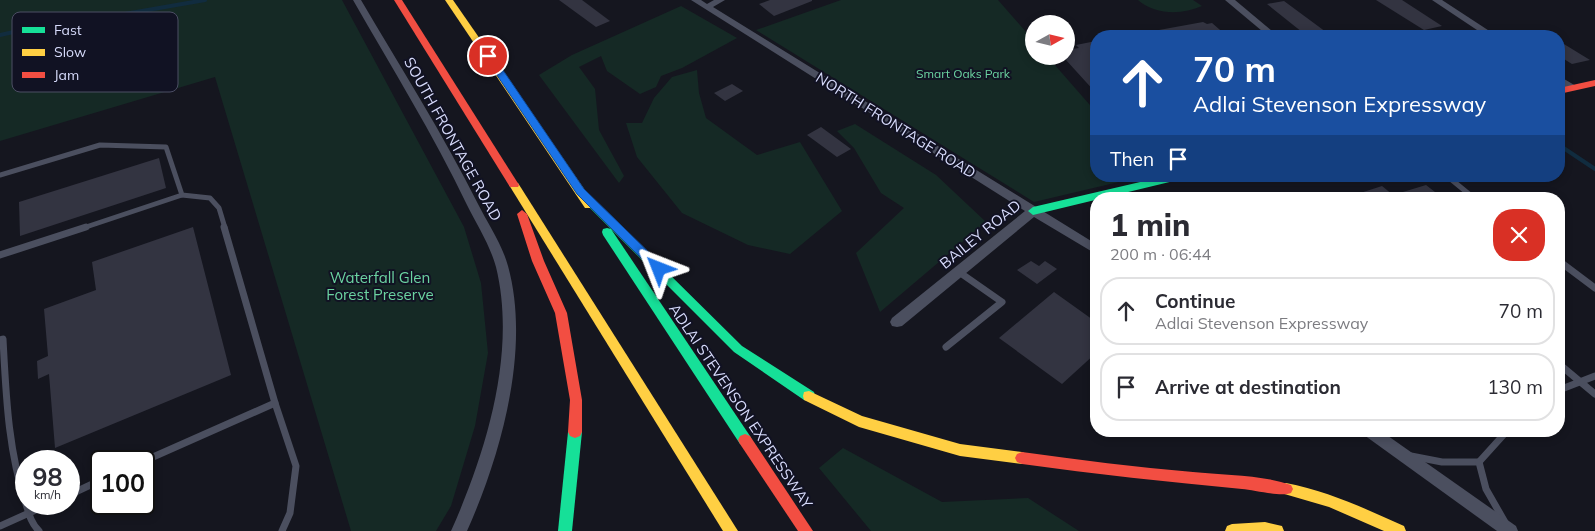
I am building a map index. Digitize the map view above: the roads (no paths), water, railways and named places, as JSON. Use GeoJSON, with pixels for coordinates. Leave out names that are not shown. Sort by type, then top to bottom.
{"type":"FeatureCollection","features":[{"type":"Feature","properties":{"kind":"main road"},"geometry":{"type":"LineString","coordinates":[[398,0],[731,531]]}},
{"type":"Feature","properties":{"kind":"main road","name":"ADLAI STEVENSON EXPRESSWAY"},"geometry":{"type":"LineString","coordinates":[[448,0],[508,84],[806,531]]}},
{"type":"Feature","properties":{"kind":"main road"},"geometry":{"type":"LineString","coordinates":[[1565,90],[1595,83]]}},
{"type":"Feature","properties":{"kind":"main road"},"geometry":{"type":"LineString","coordinates":[[506,170],[538,261],[561,313],[568,342],[576,400],[575,449],[565,531]]}},
{"type":"Feature","properties":{"kind":"main road","name":"BAILEY ROAD"},"geometry":{"type":"LineString","coordinates":[[1114,192],[1156,182]]}},
{"type":"Feature","properties":{"kind":"main road"},"geometry":{"type":"LineString","coordinates":[[580,192],[738,349],[815,400],[860,421],[960,450],[1117,471],[1263,485],[1309,493],[1345,506],[1399,531]]}},
{"type":"Feature","properties":{"kind":"main road","name":"BAILEY ROAD"},"geometry":{"type":"LineString","coordinates":[[1033,211],[1090,198]]}},
{"type":"Feature","properties":{"kind":"main road"},"geometry":{"type":"LineString","coordinates":[[1232,531],[1265,529],[1277,531]]}},
{"type":"Feature","properties":{"kind":"street","name":"SOUTH FRONTAGE ROAD"},"geometry":{"type":"LineString","coordinates":[[357,0],[465,186],[502,266],[510,309],[505,373],[494,437],[470,511],[459,531]]}},
{"type":"Feature","properties":{"kind":"street","name":"NORTH FRONTAGE ROAD"},"geometry":{"type":"LineString","coordinates":[[695,0],[1090,246]]}},
{"type":"Feature","properties":{"kind":"street"},"geometry":{"type":"LineString","coordinates":[[707,8],[721,0]]}},
{"type":"Feature","properties":{"kind":"street"},"geometry":{"type":"LineString","coordinates":[[1229,0],[1266,30]]}},
{"type":"Feature","properties":{"kind":"street"},"geometry":{"type":"LineString","coordinates":[[1436,0],[1483,30]]}},
{"type":"Feature","properties":{"kind":"street"},"geometry":{"type":"LineString","coordinates":[[1565,83],[1572,88]]}},
{"type":"Feature","properties":{"kind":"street","name":"BAILEY ROAD"},"geometry":{"type":"LineString","coordinates":[[898,322],[1033,211]]}},
{"type":"Feature","properties":{"kind":"street"},"geometry":{"type":"LineString","coordinates":[[1377,437],[1510,531]]}},
{"type":"Feature","properties":{"kind":"lane"},"geometry":{"type":"LineString","coordinates":[[0,175],[100,145],[166,147],[182,195]]}},
{"type":"Feature","properties":{"kind":"lane"},"geometry":{"type":"LineString","coordinates":[[1455,182],[1467,192]]}},
{"type":"Feature","properties":{"kind":"lane"},"geometry":{"type":"LineString","coordinates":[[0,255],[182,195],[210,198],[219,208],[296,466],[290,513],[282,531]]}},
{"type":"Feature","properties":{"kind":"lane"},"geometry":{"type":"LineString","coordinates":[[1565,266],[1595,288]]}},
{"type":"Feature","properties":{"kind":"lane"},"geometry":{"type":"LineString","coordinates":[[946,347],[1002,302],[959,272]]}},
{"type":"Feature","properties":{"kind":"lane"},"geometry":{"type":"LineString","coordinates":[[0,340],[4,339],[8,411],[15,459]]}},
{"type":"Feature","properties":{"kind":"lane"},"geometry":{"type":"LineString","coordinates":[[1565,369],[1595,394]]}},
{"type":"Feature","properties":{"kind":"lane"},"geometry":{"type":"LineString","coordinates":[[1565,388],[1595,376]]}},
{"type":"Feature","properties":{"kind":"lane"},"geometry":{"type":"LineString","coordinates":[[155,456],[276,403]]}},
{"type":"Feature","properties":{"kind":"lane"},"geometry":{"type":"LineString","coordinates":[[1502,437],[1479,462],[1480,477],[1510,531]]}},
{"type":"Feature","properties":{"kind":"lane"},"geometry":{"type":"LineString","coordinates":[[1400,453],[1442,462],[1479,462]]}},
{"type":"Feature","properties":{"kind":"lane"},"geometry":{"type":"LineString","coordinates":[[0,526],[25,515]]}},
{"type":"Feature","properties":{"kind":"lane"},"geometry":{"type":"LineString","coordinates":[[30,515],[33,526],[39,531]]}},
{"type":"Feature","properties":{"kind":"waterway"},"geometry":{"type":"LineString","coordinates":[[136,12],[205,0]]}},
{"type":"Feature","properties":{"kind":"waterway"},"geometry":{"type":"LineString","coordinates":[[0,35],[12,32]]}},
{"type":"Feature","properties":{"kind":"waterway"},"geometry":{"type":"LineString","coordinates":[[1565,149],[1595,169]]}},
{"type":"Feature","properties":{"kind":"park label","name":"Smart Oaks Park"},"geometry":{"type":"Point","coordinates":[963,73]}},
{"type":"Feature","properties":{"kind":"park label","name":"Waterfall Glen Forest Preserve"},"geometry":{"type":"Point","coordinates":[380,286]}}]}
